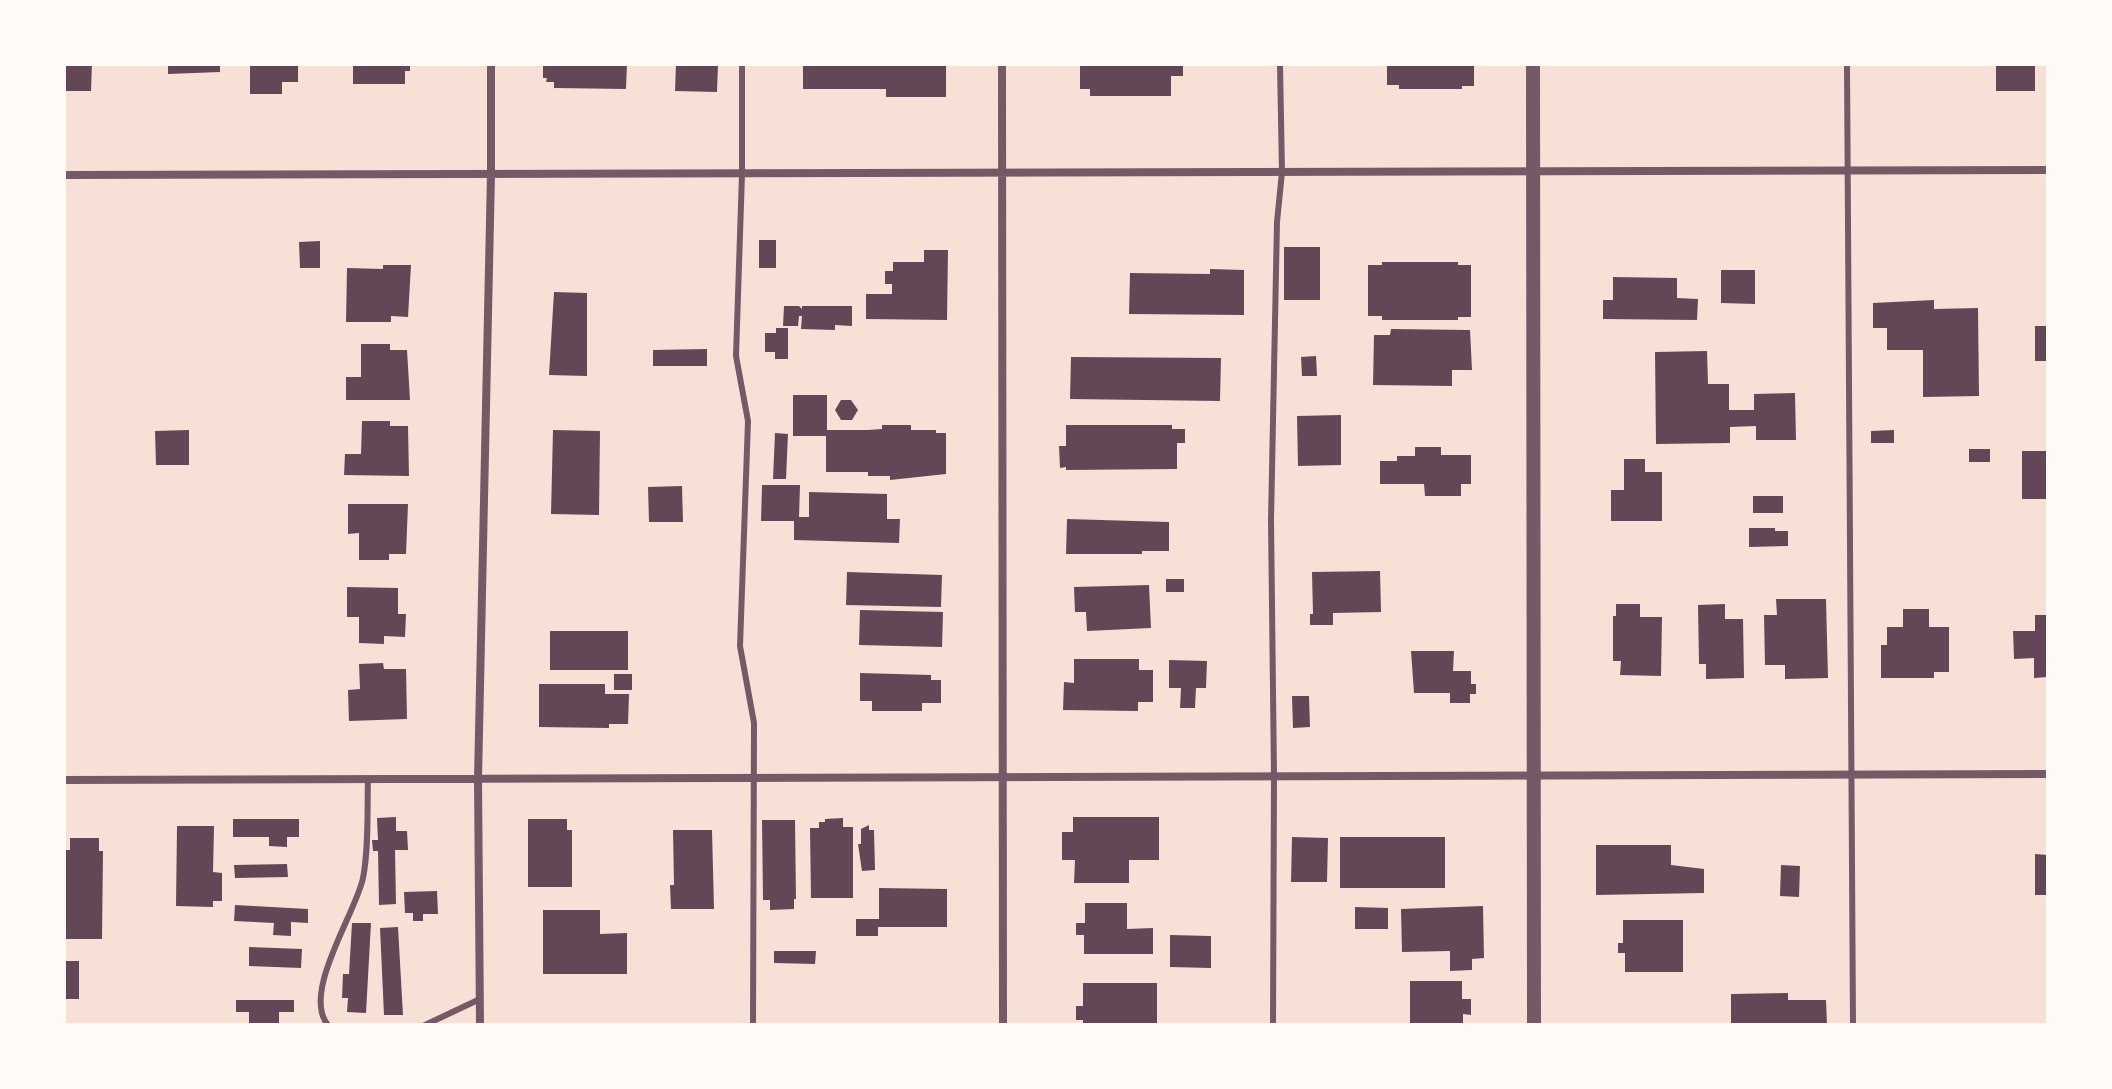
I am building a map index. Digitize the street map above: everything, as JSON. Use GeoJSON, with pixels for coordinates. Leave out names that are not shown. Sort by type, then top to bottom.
{"type":"FeatureCollection","features":[{"type":"Feature","properties":{"kind":"street"},"geometry":{"type":"LineString","coordinates":[[480,1025],[478,779],[491,64]]}},
{"type":"Feature","properties":{"kind":"street"},"geometry":{"type":"LineString","coordinates":[[1002,64],[1003,1025]]}},
{"type":"Feature","properties":{"kind":"street"},"geometry":{"type":"LineString","coordinates":[[1533,64],[1534,1025]]}},
{"type":"Feature","properties":{"kind":"street"},"geometry":{"type":"LineString","coordinates":[[64,175],[2048,170]]}},
{"type":"Feature","properties":{"kind":"street"},"geometry":{"type":"LineString","coordinates":[[64,780],[2048,774]]}},
{"type":"Feature","properties":{"kind":"lane"},"geometry":{"type":"LineString","coordinates":[[742,64],[736,356],[748,421],[740,646],[754,723],[753,1025]]}},
{"type":"Feature","properties":{"kind":"lane"},"geometry":{"type":"LineString","coordinates":[[1273,1025],[1271,520],[1277,222],[1282,172],[1280,64]]}},
{"type":"Feature","properties":{"kind":"lane"},"geometry":{"type":"LineString","coordinates":[[1847,64],[1853,1025]]}},
{"type":"Feature","properties":{"kind":"lane"},"geometry":{"type":"LineString","coordinates":[[328,1025],[322,1018],[327,967],[363,879],[368,779]]}},
{"type":"Feature","properties":{"kind":"lane"},"geometry":{"type":"LineString","coordinates":[[425,1025],[480,999]]}},
{"type":"Feature","properties":{"kind":"building"},"geometry":{"type":"Polygon","coordinates":[[[64,64],[92,64],[91,91],[64,91],[64,64]]]}},
{"type":"Feature","properties":{"kind":"building"},"geometry":{"type":"Polygon","coordinates":[[[168,64],[220,64],[220,72],[168,74],[168,64]]]}},
{"type":"Feature","properties":{"kind":"building"},"geometry":{"type":"Polygon","coordinates":[[[250,64],[298,64],[298,82],[282,82],[282,94],[250,94],[250,64]]]}},
{"type":"Feature","properties":{"kind":"building"},"geometry":{"type":"Polygon","coordinates":[[[353,64],[410,64],[410,71],[405,71],[405,84],[353,84],[353,64]]]}},
{"type":"Feature","properties":{"kind":"building"},"geometry":{"type":"Polygon","coordinates":[[[543,64],[627,64],[626,89],[554,88],[554,82],[546,82],[547,78],[543,78],[543,64]]]}},
{"type":"Feature","properties":{"kind":"building"},"geometry":{"type":"Polygon","coordinates":[[[676,64],[718,64],[717,92],[675,91],[676,64]]]}},
{"type":"Feature","properties":{"kind":"building"},"geometry":{"type":"Polygon","coordinates":[[[803,64],[946,64],[946,97],[886,97],[886,89],[803,89],[803,64]]]}},
{"type":"Feature","properties":{"kind":"building"},"geometry":{"type":"Polygon","coordinates":[[[1080,64],[1183,64],[1183,76],[1171,76],[1171,96],[1090,96],[1090,89],[1080,89],[1080,64]]]}},
{"type":"Feature","properties":{"kind":"building"},"geometry":{"type":"Polygon","coordinates":[[[1387,64],[1474,64],[1474,86],[1462,86],[1462,89],[1399,89],[1399,85],[1387,85],[1387,64]]]}},
{"type":"Feature","properties":{"kind":"building"},"geometry":{"type":"Polygon","coordinates":[[[1996,64],[2035,64],[2035,91],[1996,91],[1996,64]]]}},
{"type":"Feature","properties":{"kind":"building"},"geometry":{"type":"Polygon","coordinates":[[[759,240],[776,240],[776,268],[759,268],[759,240]]]}},
{"type":"Feature","properties":{"kind":"building"},"geometry":{"type":"Polygon","coordinates":[[[320,241],[320,268],[300,268],[299,242],[320,241]]]}},
{"type":"Feature","properties":{"kind":"building"},"geometry":{"type":"Polygon","coordinates":[[[1284,247],[1320,247],[1320,300],[1284,300],[1284,247]]]}},
{"type":"Feature","properties":{"kind":"building"},"geometry":{"type":"Polygon","coordinates":[[[924,250],[948,250],[947,320],[866,319],[866,294],[892,294],[892,284],[885,284],[885,271],[893,271],[893,262],[924,262],[924,250]]]}},
{"type":"Feature","properties":{"kind":"building"},"geometry":{"type":"Polygon","coordinates":[[[1382,262],[1458,262],[1458,265],[1471,265],[1471,317],[1458,317],[1458,320],[1382,320],[1382,316],[1368,316],[1368,265],[1382,265],[1382,262]]]}},
{"type":"Feature","properties":{"kind":"building"},"geometry":{"type":"Polygon","coordinates":[[[383,265],[411,265],[408,317],[391,316],[391,322],[346,322],[347,268],[383,269],[383,265]]]}},
{"type":"Feature","properties":{"kind":"building"},"geometry":{"type":"Polygon","coordinates":[[[1210,269],[1244,270],[1244,315],[1129,314],[1130,273],[1210,274],[1210,269]]]}},
{"type":"Feature","properties":{"kind":"building"},"geometry":{"type":"Polygon","coordinates":[[[1721,270],[1755,270],[1755,304],[1721,303],[1721,270]]]}},
{"type":"Feature","properties":{"kind":"building"},"geometry":{"type":"Polygon","coordinates":[[[1613,277],[1677,278],[1677,298],[1698,299],[1697,320],[1603,319],[1603,300],[1613,300],[1613,277]]]}},
{"type":"Feature","properties":{"kind":"building"},"geometry":{"type":"Polygon","coordinates":[[[554,292],[587,293],[587,376],[549,375],[554,292]]]}},
{"type":"Feature","properties":{"kind":"building"},"geometry":{"type":"Polygon","coordinates":[[[1934,300],[1934,309],[1978,308],[1979,396],[1923,397],[1923,350],[1887,350],[1887,328],[1873,328],[1873,303],[1934,300]]]}},
{"type":"Feature","properties":{"kind":"building"},"geometry":{"type":"Polygon","coordinates":[[[784,306],[799,306],[802,309],[802,306],[852,306],[852,326],[835,325],[835,330],[801,329],[802,316],[799,316],[798,326],[783,326],[784,306]]]}},
{"type":"Feature","properties":{"kind":"building"},"geometry":{"type":"Polygon","coordinates":[[[2035,326],[2048,326],[2048,361],[2035,361],[2035,326]]]}},
{"type":"Feature","properties":{"kind":"building"},"geometry":{"type":"Polygon","coordinates":[[[776,328],[788,328],[788,359],[775,359],[775,352],[765,352],[765,333],[776,333],[776,328]]]}},
{"type":"Feature","properties":{"kind":"building"},"geometry":{"type":"Polygon","coordinates":[[[1391,329],[1470,330],[1472,370],[1452,370],[1452,386],[1373,385],[1374,335],[1390,335],[1391,329]]]}},
{"type":"Feature","properties":{"kind":"building"},"geometry":{"type":"Polygon","coordinates":[[[361,344],[390,344],[390,350],[407,350],[410,400],[346,400],[346,377],[361,377],[361,344]]]}},
{"type":"Feature","properties":{"kind":"building"},"geometry":{"type":"Polygon","coordinates":[[[707,349],[707,366],[653,366],[653,350],[707,349]]]}},
{"type":"Feature","properties":{"kind":"building"},"geometry":{"type":"Polygon","coordinates":[[[1707,351],[1708,384],[1729,384],[1729,410],[1754,410],[1754,394],[1795,393],[1796,440],[1756,440],[1756,426],[1730,427],[1730,443],[1656,444],[1655,352],[1707,351]]]}},
{"type":"Feature","properties":{"kind":"building"},"geometry":{"type":"Polygon","coordinates":[[[1316,356],[1317,376],[1302,376],[1301,357],[1316,356]]]}},
{"type":"Feature","properties":{"kind":"building"},"geometry":{"type":"Polygon","coordinates":[[[1071,357],[1221,358],[1220,401],[1070,399],[1071,357]]]}},
{"type":"Feature","properties":{"kind":"building"},"geometry":{"type":"Polygon","coordinates":[[[793,395],[827,395],[827,430],[868,430],[882,429],[882,425],[911,425],[911,430],[946,433],[946,474],[890,480],[890,476],[868,476],[868,472],[826,472],[826,436],[793,436],[793,395]]]}},
{"type":"Feature","properties":{"kind":"building"},"geometry":{"type":"Polygon","coordinates":[[[841,400],[851,400],[858,410],[852,420],[841,420],[835,410],[841,400]]]}},
{"type":"Feature","properties":{"kind":"building"},"geometry":{"type":"Polygon","coordinates":[[[1341,415],[1341,465],[1298,466],[1297,416],[1341,415]]]}},
{"type":"Feature","properties":{"kind":"building"},"geometry":{"type":"Polygon","coordinates":[[[362,421],[390,421],[390,426],[408,426],[409,476],[344,475],[345,454],[361,454],[362,421]]]}},
{"type":"Feature","properties":{"kind":"building"},"geometry":{"type":"Polygon","coordinates":[[[1066,425],[1172,425],[1172,429],[1185,429],[1185,443],[1177,443],[1177,469],[1066,470],[1066,467],[1060,468],[1059,446],[1066,446],[1066,425]]]}},
{"type":"Feature","properties":{"kind":"building"},"geometry":{"type":"Polygon","coordinates":[[[189,430],[189,465],[156,465],[155,431],[189,430]]]}},
{"type":"Feature","properties":{"kind":"building"},"geometry":{"type":"Polygon","coordinates":[[[553,430],[600,431],[599,515],[551,514],[553,430]]]}},
{"type":"Feature","properties":{"kind":"building"},"geometry":{"type":"Polygon","coordinates":[[[1894,430],[1894,443],[1871,443],[1871,431],[1894,430]]]}},
{"type":"Feature","properties":{"kind":"building"},"geometry":{"type":"Polygon","coordinates":[[[775,433],[788,434],[786,479],[773,479],[775,433]]]}},
{"type":"Feature","properties":{"kind":"building"},"geometry":{"type":"Polygon","coordinates":[[[1415,447],[1441,447],[1441,455],[1471,455],[1471,484],[1461,484],[1461,496],[1425,496],[1424,484],[1380,484],[1380,461],[1397,461],[1397,456],[1415,456],[1415,447]]]}},
{"type":"Feature","properties":{"kind":"building"},"geometry":{"type":"Polygon","coordinates":[[[1969,449],[1990,449],[1990,462],[1969,462],[1969,449]]]}},
{"type":"Feature","properties":{"kind":"building"},"geometry":{"type":"Polygon","coordinates":[[[2022,451],[2048,451],[2048,499],[2022,499],[2022,451]]]}},
{"type":"Feature","properties":{"kind":"building"},"geometry":{"type":"Polygon","coordinates":[[[1624,459],[1645,459],[1645,472],[1662,472],[1662,521],[1611,521],[1611,490],[1624,490],[1624,459]]]}},
{"type":"Feature","properties":{"kind":"building"},"geometry":{"type":"Polygon","coordinates":[[[762,485],[800,485],[799,517],[809,517],[809,492],[887,494],[887,519],[900,519],[899,543],[794,540],[794,521],[761,521],[762,485]]]}},
{"type":"Feature","properties":{"kind":"building"},"geometry":{"type":"Polygon","coordinates":[[[682,486],[683,522],[649,522],[648,487],[682,486]]]}},
{"type":"Feature","properties":{"kind":"building"},"geometry":{"type":"Polygon","coordinates":[[[1753,496],[1783,496],[1783,513],[1753,513],[1753,496]]]}},
{"type":"Feature","properties":{"kind":"building"},"geometry":{"type":"Polygon","coordinates":[[[348,504],[408,504],[406,554],[389,554],[389,560],[359,560],[359,533],[348,534],[348,504]]]}},
{"type":"Feature","properties":{"kind":"building"},"geometry":{"type":"Polygon","coordinates":[[[1067,519],[1169,522],[1169,551],[1066,554],[1067,519]]]}},
{"type":"Feature","properties":{"kind":"building"},"geometry":{"type":"Polygon","coordinates":[[[1749,528],[1788,531],[1788,546],[1749,547],[1749,528]]]}},
{"type":"Feature","properties":{"kind":"building"},"geometry":{"type":"Polygon","coordinates":[[[1380,571],[1381,612],[1333,613],[1333,625],[1310,625],[1310,614],[1313,614],[1312,572],[1380,571]]]}},
{"type":"Feature","properties":{"kind":"building"},"geometry":{"type":"Polygon","coordinates":[[[847,572],[942,575],[941,607],[846,605],[847,572]]]}},
{"type":"Feature","properties":{"kind":"building"},"geometry":{"type":"Polygon","coordinates":[[[1166,579],[1184,579],[1184,592],[1166,592],[1166,579]]]}},
{"type":"Feature","properties":{"kind":"building"},"geometry":{"type":"Polygon","coordinates":[[[1149,585],[1151,628],[1087,631],[1086,612],[1075,612],[1074,587],[1149,585]]]}},
{"type":"Feature","properties":{"kind":"building"},"geometry":{"type":"Polygon","coordinates":[[[347,587],[398,588],[398,614],[406,614],[405,637],[384,636],[384,644],[359,643],[359,617],[347,617],[347,587]]]}},
{"type":"Feature","properties":{"kind":"building"},"geometry":{"type":"Polygon","coordinates":[[[1776,599],[1826,599],[1828,678],[1785,679],[1785,665],[1765,665],[1764,615],[1777,615],[1776,599]]]}},
{"type":"Feature","properties":{"kind":"building"},"geometry":{"type":"Polygon","coordinates":[[[1616,604],[1640,604],[1640,617],[1662,617],[1661,676],[1620,675],[1621,661],[1613,661],[1616,604]]]}},
{"type":"Feature","properties":{"kind":"building"},"geometry":{"type":"Polygon","coordinates":[[[1725,604],[1725,619],[1743,619],[1744,678],[1706,679],[1706,664],[1699,664],[1698,605],[1725,604]]]}},
{"type":"Feature","properties":{"kind":"building"},"geometry":{"type":"Polygon","coordinates":[[[1903,609],[1929,609],[1929,627],[1949,627],[1949,672],[1934,672],[1934,678],[1881,678],[1881,645],[1887,645],[1887,627],[1903,627],[1903,609]]]}},
{"type":"Feature","properties":{"kind":"building"},"geometry":{"type":"Polygon","coordinates":[[[860,610],[943,612],[942,647],[859,645],[860,610]]]}},
{"type":"Feature","properties":{"kind":"building"},"geometry":{"type":"Polygon","coordinates":[[[2035,615],[2048,615],[2048,677],[2034,678],[2034,658],[2014,659],[2013,631],[2035,631],[2035,615]]]}},
{"type":"Feature","properties":{"kind":"building"},"geometry":{"type":"Polygon","coordinates":[[[550,631],[628,631],[628,670],[550,670],[550,631]]]}},
{"type":"Feature","properties":{"kind":"building"},"geometry":{"type":"Polygon","coordinates":[[[1411,651],[1454,651],[1453,671],[1471,671],[1471,684],[1476,684],[1476,694],[1470,694],[1470,703],[1450,703],[1450,693],[1414,693],[1411,651]]]}},
{"type":"Feature","properties":{"kind":"building"},"geometry":{"type":"Polygon","coordinates":[[[1074,659],[1139,659],[1139,670],[1153,670],[1153,702],[1138,702],[1138,711],[1063,710],[1064,682],[1074,683],[1074,659]]]}},
{"type":"Feature","properties":{"kind":"building"},"geometry":{"type":"Polygon","coordinates":[[[1169,660],[1207,661],[1206,688],[1196,688],[1195,708],[1180,708],[1181,688],[1169,688],[1169,660]]]}},
{"type":"Feature","properties":{"kind":"building"},"geometry":{"type":"Polygon","coordinates":[[[383,663],[384,669],[406,669],[407,719],[349,721],[348,690],[360,689],[359,664],[383,663]]]}},
{"type":"Feature","properties":{"kind":"building"},"geometry":{"type":"Polygon","coordinates":[[[860,673],[931,675],[931,680],[941,680],[941,703],[922,703],[922,711],[872,711],[872,701],[860,701],[860,673]]]}},
{"type":"Feature","properties":{"kind":"building"},"geometry":{"type":"Polygon","coordinates":[[[614,674],[632,674],[632,690],[614,690],[614,674]]]}},
{"type":"Feature","properties":{"kind":"building"},"geometry":{"type":"Polygon","coordinates":[[[539,684],[605,684],[605,694],[629,694],[628,724],[609,724],[609,728],[539,727],[539,684]]]}},
{"type":"Feature","properties":{"kind":"building"},"geometry":{"type":"Polygon","coordinates":[[[1292,696],[1309,696],[1310,727],[1293,728],[1292,696]]]}},
{"type":"Feature","properties":{"kind":"building"},"geometry":{"type":"Polygon","coordinates":[[[396,817],[396,831],[407,831],[408,850],[395,850],[396,904],[379,905],[378,851],[373,851],[372,840],[378,840],[377,818],[396,817]]]}},
{"type":"Feature","properties":{"kind":"building"},"geometry":{"type":"Polygon","coordinates":[[[1073,817],[1159,817],[1159,860],[1129,860],[1129,883],[1074,883],[1075,860],[1062,860],[1062,832],[1073,832],[1073,817]]]}},
{"type":"Feature","properties":{"kind":"building"},"geometry":{"type":"Polygon","coordinates":[[[843,818],[843,827],[853,827],[853,898],[811,898],[810,828],[819,828],[819,822],[825,822],[825,819],[843,818]]]}},
{"type":"Feature","properties":{"kind":"building"},"geometry":{"type":"Polygon","coordinates":[[[233,819],[299,819],[299,837],[287,837],[287,847],[269,846],[269,837],[233,837],[233,819]]]}},
{"type":"Feature","properties":{"kind":"building"},"geometry":{"type":"Polygon","coordinates":[[[528,819],[567,819],[567,830],[572,830],[572,887],[528,887],[528,819]]]}},
{"type":"Feature","properties":{"kind":"building"},"geometry":{"type":"Polygon","coordinates":[[[762,820],[795,820],[794,909],[770,910],[770,900],[763,900],[762,820]]]}},
{"type":"Feature","properties":{"kind":"building"},"geometry":{"type":"Polygon","coordinates":[[[869,825],[869,830],[874,830],[875,870],[862,871],[858,844],[861,844],[861,829],[869,825]]]}},
{"type":"Feature","properties":{"kind":"building"},"geometry":{"type":"Polygon","coordinates":[[[177,826],[214,826],[213,872],[222,873],[222,901],[213,901],[213,907],[176,906],[177,826]]]}},
{"type":"Feature","properties":{"kind":"building"},"geometry":{"type":"Polygon","coordinates":[[[673,830],[712,830],[714,909],[671,909],[673,830]]]}},
{"type":"Feature","properties":{"kind":"building"},"geometry":{"type":"Polygon","coordinates":[[[1292,837],[1328,838],[1327,882],[1291,882],[1292,837]]]}},
{"type":"Feature","properties":{"kind":"building"},"geometry":{"type":"Polygon","coordinates":[[[1340,837],[1445,837],[1445,888],[1340,888],[1340,837]]]}},
{"type":"Feature","properties":{"kind":"building"},"geometry":{"type":"Polygon","coordinates":[[[70,838],[99,838],[99,851],[103,851],[102,939],[64,939],[64,850],[70,850],[70,838]]]}},
{"type":"Feature","properties":{"kind":"building"},"geometry":{"type":"Polygon","coordinates":[[[1596,845],[1671,845],[1671,865],[1704,869],[1704,893],[1596,895],[1596,845]]]}},
{"type":"Feature","properties":{"kind":"building"},"geometry":{"type":"Polygon","coordinates":[[[2035,854],[2048,855],[2048,895],[2035,895],[2035,854]]]}},
{"type":"Feature","properties":{"kind":"building"},"geometry":{"type":"Polygon","coordinates":[[[287,864],[288,877],[235,878],[234,865],[287,864]]]}},
{"type":"Feature","properties":{"kind":"building"},"geometry":{"type":"Polygon","coordinates":[[[1781,865],[1800,866],[1799,897],[1780,896],[1781,865]]]}},
{"type":"Feature","properties":{"kind":"building"},"geometry":{"type":"Polygon","coordinates":[[[879,888],[947,889],[947,927],[878,927],[878,936],[856,936],[856,919],[879,919],[879,888]]]}},
{"type":"Feature","properties":{"kind":"building"},"geometry":{"type":"Polygon","coordinates":[[[437,891],[438,914],[423,914],[423,921],[413,921],[413,913],[405,913],[404,892],[437,891]]]}},
{"type":"Feature","properties":{"kind":"building"},"geometry":{"type":"Polygon","coordinates":[[[1085,903],[1127,903],[1127,929],[1153,928],[1153,954],[1084,954],[1084,935],[1076,935],[1076,923],[1085,923],[1085,903]]]}},
{"type":"Feature","properties":{"kind":"building"},"geometry":{"type":"Polygon","coordinates":[[[235,905],[308,909],[308,923],[291,922],[291,936],[273,935],[274,923],[234,921],[235,905]]]}},
{"type":"Feature","properties":{"kind":"building"},"geometry":{"type":"Polygon","coordinates":[[[1483,906],[1484,958],[1472,959],[1472,970],[1450,971],[1450,951],[1402,952],[1401,909],[1483,906]]]}},
{"type":"Feature","properties":{"kind":"building"},"geometry":{"type":"Polygon","coordinates":[[[1355,907],[1388,908],[1388,929],[1355,929],[1355,907]]]}},
{"type":"Feature","properties":{"kind":"building"},"geometry":{"type":"Polygon","coordinates":[[[543,910],[600,910],[600,934],[627,933],[627,974],[543,974],[543,910]]]}},
{"type":"Feature","properties":{"kind":"building"},"geometry":{"type":"Polygon","coordinates":[[[1623,920],[1683,920],[1683,972],[1625,972],[1625,953],[1618,953],[1618,943],[1623,943],[1623,920]]]}},
{"type":"Feature","properties":{"kind":"building"},"geometry":{"type":"Polygon","coordinates":[[[352,923],[371,923],[366,1013],[347,1012],[348,998],[342,998],[343,974],[349,974],[352,923]]]}},
{"type":"Feature","properties":{"kind":"building"},"geometry":{"type":"Polygon","coordinates":[[[398,927],[403,1015],[384,1015],[380,928],[398,927]]]}},
{"type":"Feature","properties":{"kind":"building"},"geometry":{"type":"Polygon","coordinates":[[[1170,935],[1211,936],[1211,968],[1170,967],[1170,935]]]}},
{"type":"Feature","properties":{"kind":"building"},"geometry":{"type":"Polygon","coordinates":[[[249,947],[302,949],[301,968],[249,966],[249,947]]]}},
{"type":"Feature","properties":{"kind":"building"},"geometry":{"type":"Polygon","coordinates":[[[774,951],[816,951],[815,964],[774,963],[774,951]]]}},
{"type":"Feature","properties":{"kind":"building"},"geometry":{"type":"Polygon","coordinates":[[[64,961],[79,961],[79,999],[64,999],[64,961]]]}},
{"type":"Feature","properties":{"kind":"building"},"geometry":{"type":"Polygon","coordinates":[[[1410,981],[1462,981],[1462,999],[1471,999],[1471,1015],[1463,1014],[1463,1025],[1410,1025],[1410,981]]]}},
{"type":"Feature","properties":{"kind":"building"},"geometry":{"type":"Polygon","coordinates":[[[1083,983],[1157,983],[1157,1025],[1083,1025],[1083,1020],[1076,1020],[1076,1006],[1083,1006],[1083,983]]]}},
{"type":"Feature","properties":{"kind":"building"},"geometry":{"type":"Polygon","coordinates":[[[1788,993],[1788,1000],[1826,1000],[1827,1025],[1731,1025],[1731,994],[1788,993]]]}},
{"type":"Feature","properties":{"kind":"building"},"geometry":{"type":"Polygon","coordinates":[[[236,1000],[294,1000],[294,1012],[279,1012],[279,1025],[249,1025],[249,1012],[236,1012],[236,1000]]]}}]}
